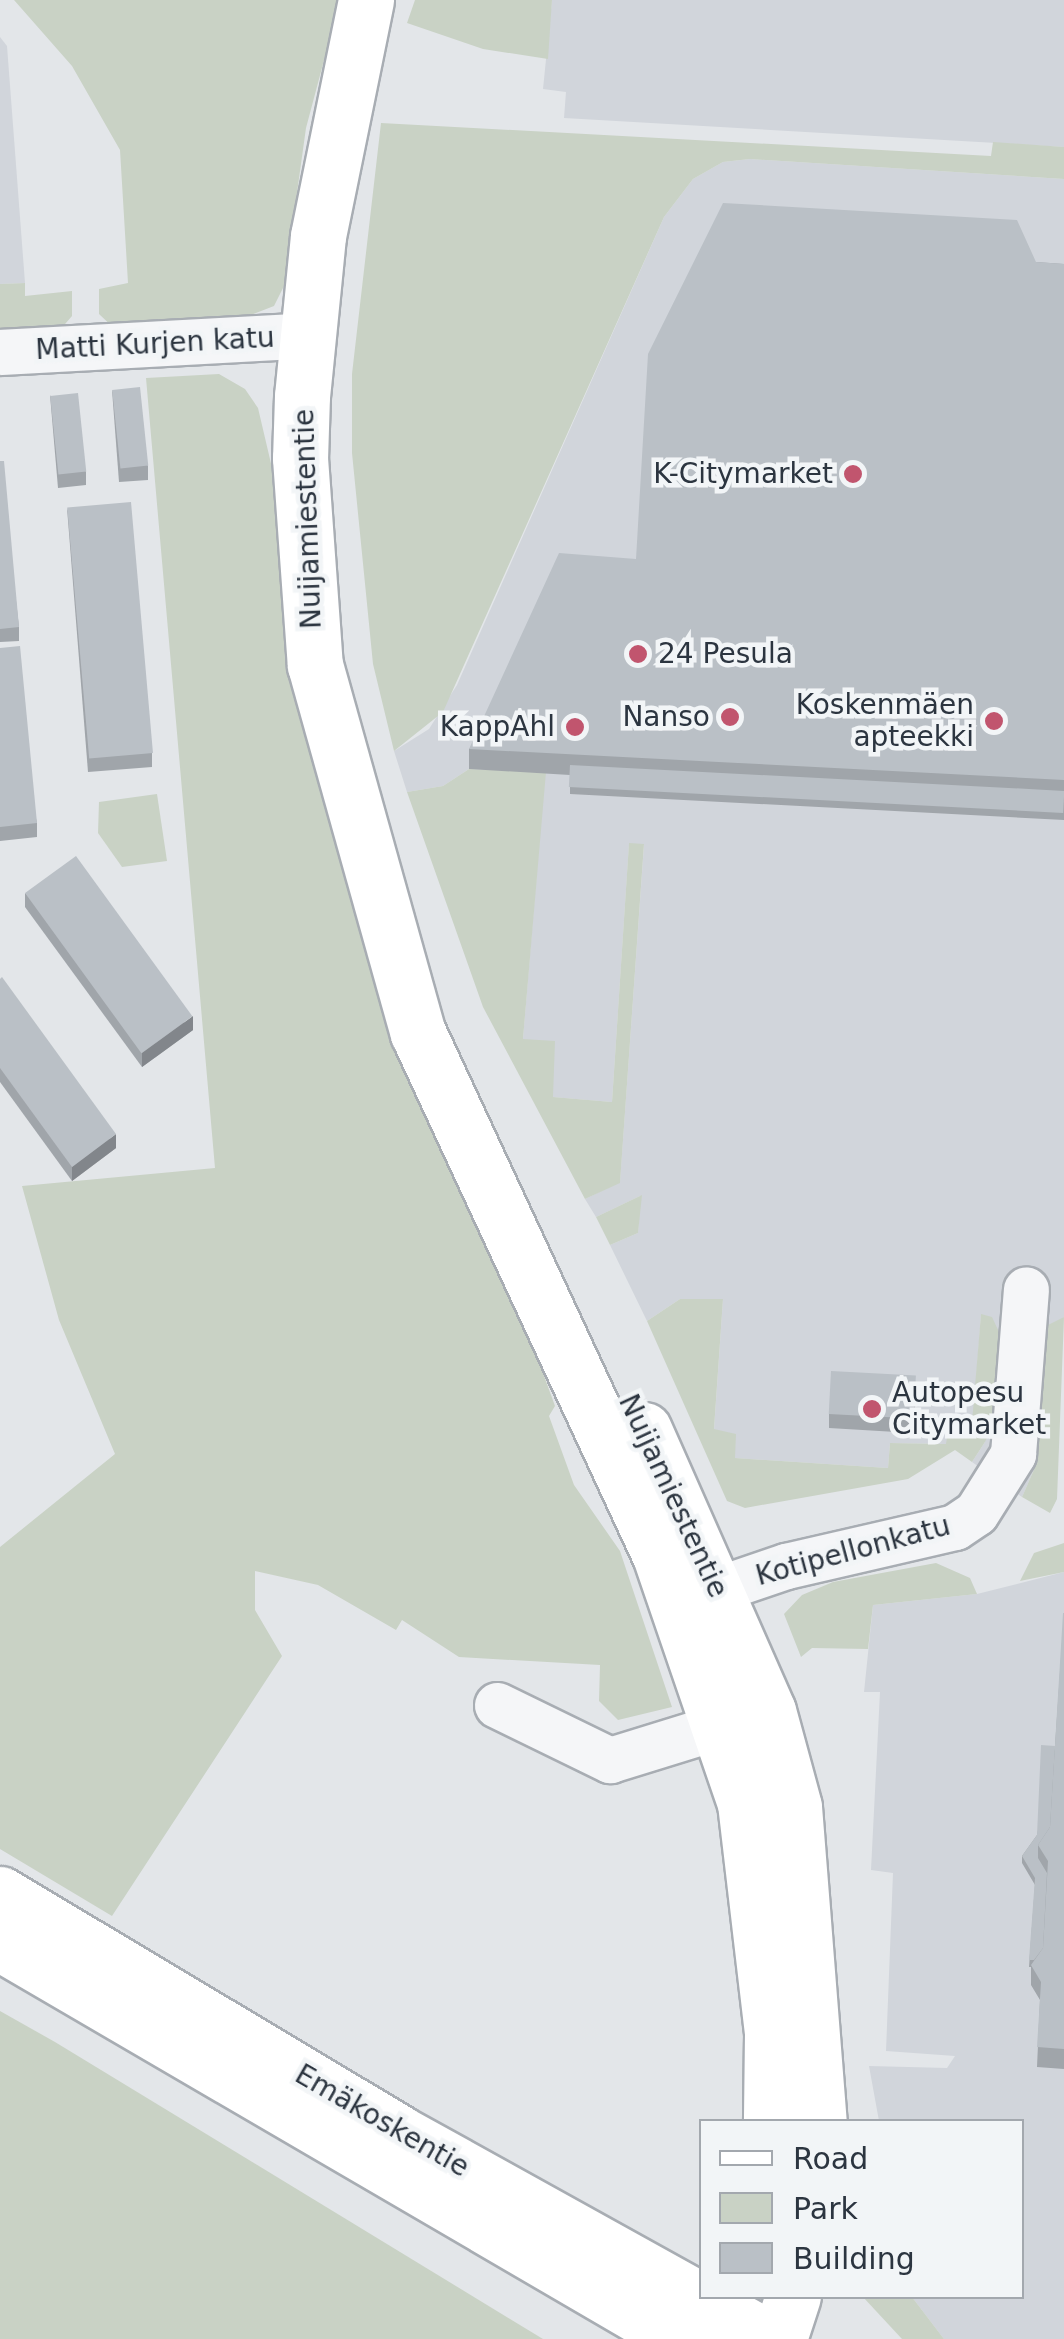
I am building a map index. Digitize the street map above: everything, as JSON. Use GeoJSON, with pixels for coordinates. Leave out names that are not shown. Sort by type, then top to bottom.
{"type":"FeatureCollection","features":[{"type":"Feature","properties":{"kind":"main road","name":"Nuijamiestentie"},"geometry":{"type":"LineString","coordinates":[[366,0],[318,236],[309,335],[300,458],[315,665],[418,1033],[697,1596],[744,1718],[794,1808],[818,2119]]}},
{"type":"Feature","properties":{"kind":"main road","name":"Nuijamiestentie"},"geometry":{"type":"LineString","coordinates":[[744,1718],[745,1803],[765,1944],[771,2119]]}},
{"type":"Feature","properties":{"kind":"main road","name":"Emäkoskentie"},"geometry":{"type":"LineString","coordinates":[[0,1894],[704,2320]]}},
{"type":"Feature","properties":{"kind":"main road","name":"Emäkoskentie"},"geometry":{"type":"LineString","coordinates":[[0,1943],[704,2320],[770,2339]]}},
{"type":"Feature","properties":{"kind":"main road"},"geometry":{"type":"LineString","coordinates":[[780,2339],[792,2299]]}},
{"type":"Feature","properties":{"kind":"street","name":"Matti Kurjen katu"},"geometry":{"type":"LineString","coordinates":[[0,352],[309,335]]}},
{"type":"Feature","properties":{"kind":"street","name":"Kotipellonkatu"},"geometry":{"type":"LineString","coordinates":[[697,1596],[956,1527],[976,1513],[1013,1454],[1026,1290]]}},
{"type":"Feature","properties":{"kind":"street"},"geometry":{"type":"LineString","coordinates":[[498,1706],[610,1760],[744,1718]]}},
{"type":"Feature","properties":{"kind":"shaded area"},"geometry":{"type":"Polygon","coordinates":[[[552,0],[1064,0],[1064,147],[564,118],[566,92],[543,89],[552,0]]]}},
{"type":"Feature","properties":{"kind":"shaded area"},"geometry":{"type":"Polygon","coordinates":[[[0,37],[7,46],[25,283],[0,284],[0,37]]]}},
{"type":"Feature","properties":{"kind":"shaded area"},"geometry":{"type":"Polygon","coordinates":[[[750,159],[1064,179],[1064,1317],[1043,1336],[1036,1465],[1022,1497],[972,1462],[985,1442],[981,1315],[972,1434],[947,1444],[890,1443],[888,1468],[734,1458],[714,1430],[723,1299],[680,1299],[647,1321],[610,1245],[638,1233],[640,1196],[596,1217],[585,1199],[620,1182],[644,845],[629,844],[612,1102],[552,1097],[523,1039],[545,773],[469,769],[443,786],[407,792],[394,751],[429,729],[457,685],[664,217],[693,179],[723,162],[750,159]]]}},
{"type":"Feature","properties":{"kind":"shaded area"},"geometry":{"type":"Polygon","coordinates":[[[1064,1572],[1064,2339],[944,2339],[914,2299],[1024,2299],[1024,2119],[879,2119],[869,2066],[947,2068],[955,2056],[886,2051],[893,1873],[871,1870],[880,1692],[864,1692],[873,1605],[977,1594],[1064,1572]]]}},
{"type":"Feature","properties":{"kind":"green space"},"geometry":{"type":"Polygon","coordinates":[[[14,0],[340,0],[306,128],[284,286],[274,306],[233,322],[117,331],[99,314],[99,289],[128,283],[120,150],[72,66],[14,0]]]}},
{"type":"Feature","properties":{"kind":"green space"},"geometry":{"type":"Polygon","coordinates":[[[415,0],[552,0],[548,59],[483,49],[407,23],[415,0]]]}},
{"type":"Feature","properties":{"kind":"green space"},"geometry":{"type":"Polygon","coordinates":[[[381,123],[991,156],[993,142],[1064,147],[1064,179],[750,159],[723,162],[693,179],[664,217],[443,712],[394,751],[373,664],[352,453],[352,374],[381,123]]]}},
{"type":"Feature","properties":{"kind":"green space"},"geometry":{"type":"Polygon","coordinates":[[[25,283],[25,296],[72,291],[72,316],[59,331],[0,334],[0,284],[25,283]]]}},
{"type":"Feature","properties":{"kind":"green space"},"geometry":{"type":"Polygon","coordinates":[[[219,374],[245,389],[258,408],[284,519],[499,1252],[555,1406],[549,1416],[574,1485],[620,1551],[672,1707],[618,1720],[599,1701],[600,1665],[459,1657],[402,1620],[396,1630],[318,1585],[255,1571],[255,1610],[282,1656],[112,1916],[0,1849],[0,1547],[115,1454],[59,1320],[22,1186],[215,1168],[146,378],[219,374]]]}},
{"type":"Feature","properties":{"kind":"green space"},"geometry":{"type":"Polygon","coordinates":[[[469,769],[546,772],[523,1039],[555,1041],[553,1097],[612,1102],[629,843],[644,844],[620,1183],[585,1199],[483,1007],[407,792],[443,786],[469,769]]]}},
{"type":"Feature","properties":{"kind":"green space"},"geometry":{"type":"Polygon","coordinates":[[[157,794],[167,861],[122,867],[98,833],[99,802],[157,794]]]}},
{"type":"Feature","properties":{"kind":"green space"},"geometry":{"type":"Polygon","coordinates":[[[642,1195],[638,1233],[610,1245],[596,1217],[642,1195]]]}},
{"type":"Feature","properties":{"kind":"green space"},"geometry":{"type":"Polygon","coordinates":[[[680,1299],[723,1299],[714,1429],[736,1434],[735,1458],[888,1468],[890,1443],[946,1444],[948,1432],[971,1434],[981,1314],[992,1317],[999,1332],[993,1423],[985,1442],[972,1462],[955,1450],[908,1479],[745,1508],[727,1501],[647,1321],[680,1299]]]}},
{"type":"Feature","properties":{"kind":"green space"},"geometry":{"type":"Polygon","coordinates":[[[1064,1317],[1057,1499],[1050,1513],[1022,1497],[1036,1465],[1043,1336],[1048,1325],[1064,1317]]]}},
{"type":"Feature","properties":{"kind":"green space"},"geometry":{"type":"Polygon","coordinates":[[[1064,1543],[1064,1572],[1020,1581],[1034,1553],[1064,1543]]]}},
{"type":"Feature","properties":{"kind":"green space"},"geometry":{"type":"Polygon","coordinates":[[[936,1563],[970,1578],[977,1594],[873,1605],[868,1649],[812,1648],[801,1657],[784,1614],[802,1595],[833,1582],[936,1563]]]}},
{"type":"Feature","properties":{"kind":"green space"},"geometry":{"type":"Polygon","coordinates":[[[0,2011],[55,2042],[543,2339],[0,2339],[0,2011]]]}},
{"type":"Feature","properties":{"kind":"green space"},"geometry":{"type":"Polygon","coordinates":[[[865,2299],[914,2299],[944,2339],[902,2339],[865,2299]]]}},
{"type":"Feature","properties":{"kind":"building","name":"K-Citymarket"},"geometry":{"type":"Polygon","coordinates":[[[723,203],[1017,220],[1036,262],[1064,264],[1064,780],[469,749],[559,553],[636,559],[648,354],[723,203]]]}},
{"type":"Feature","properties":{"kind":"building"},"geometry":{"type":"Polygon","coordinates":[[[140,387],[148,466],[120,468],[112,390],[140,387]]]}},
{"type":"Feature","properties":{"kind":"building"},"geometry":{"type":"Polygon","coordinates":[[[78,393],[86,472],[58,474],[50,396],[78,393]]]}},
{"type":"Feature","properties":{"kind":"building"},"geometry":{"type":"Polygon","coordinates":[[[0,461],[4,461],[19,627],[0,629],[0,461]]]}},
{"type":"Feature","properties":{"kind":"building"},"geometry":{"type":"Polygon","coordinates":[[[131,502],[153,753],[89,759],[67,508],[131,502]]]}},
{"type":"Feature","properties":{"kind":"building"},"geometry":{"type":"Polygon","coordinates":[[[20,646],[37,823],[0,827],[0,648],[20,646]]]}},
{"type":"Feature","properties":{"kind":"building"},"geometry":{"type":"Polygon","coordinates":[[[570,765],[1064,791],[1063,813],[569,787],[570,765]]]}},
{"type":"Feature","properties":{"kind":"building"},"geometry":{"type":"Polygon","coordinates":[[[76,856],[192,1016],[141,1053],[25,893],[76,856]]]}},
{"type":"Feature","properties":{"kind":"building"},"geometry":{"type":"Polygon","coordinates":[[[2,977],[116,1134],[72,1167],[0,1068],[2,977]]]}},
{"type":"Feature","properties":{"kind":"building","name":"Autopesu Citymarket"},"geometry":{"type":"Polygon","coordinates":[[[831,1371],[916,1375],[914,1418],[829,1414],[831,1371]]]}},
{"type":"Feature","properties":{"kind":"building"},"geometry":{"type":"Polygon","coordinates":[[[1063,1613],[1064,2049],[1037,2047],[1041,1982],[1031,1965],[1043,1948],[1048,1861],[1038,1845],[1050,1827],[1063,1613]]]}},
{"type":"Feature","properties":{"kind":"building"},"geometry":{"type":"Polygon","coordinates":[[[1041,1745],[1055,1746],[1050,1827],[1038,1845],[1038,1858],[1047,1873],[1043,1948],[1034,1960],[1029,1960],[1035,1878],[1022,1856],[1037,1835],[1041,1745]]]}},
{"type":"Feature","properties":{"kind":"place","name":"K-Citymarket"},"geometry":{"type":"Point","coordinates":[853,474]}},
{"type":"Feature","properties":{"kind":"place","name":"24 Pesula"},"geometry":{"type":"Point","coordinates":[638,654]}},
{"type":"Feature","properties":{"kind":"place","name":"Nanso"},"geometry":{"type":"Point","coordinates":[730,717]}},
{"type":"Feature","properties":{"kind":"place","name":"Koskenmäen apteekki"},"geometry":{"type":"Point","coordinates":[994,721]}},
{"type":"Feature","properties":{"kind":"place","name":"KappAhl"},"geometry":{"type":"Point","coordinates":[575,727]}},
{"type":"Feature","properties":{"kind":"place","name":"Autopesu Citymarket"},"geometry":{"type":"Point","coordinates":[872,1409]}}]}
